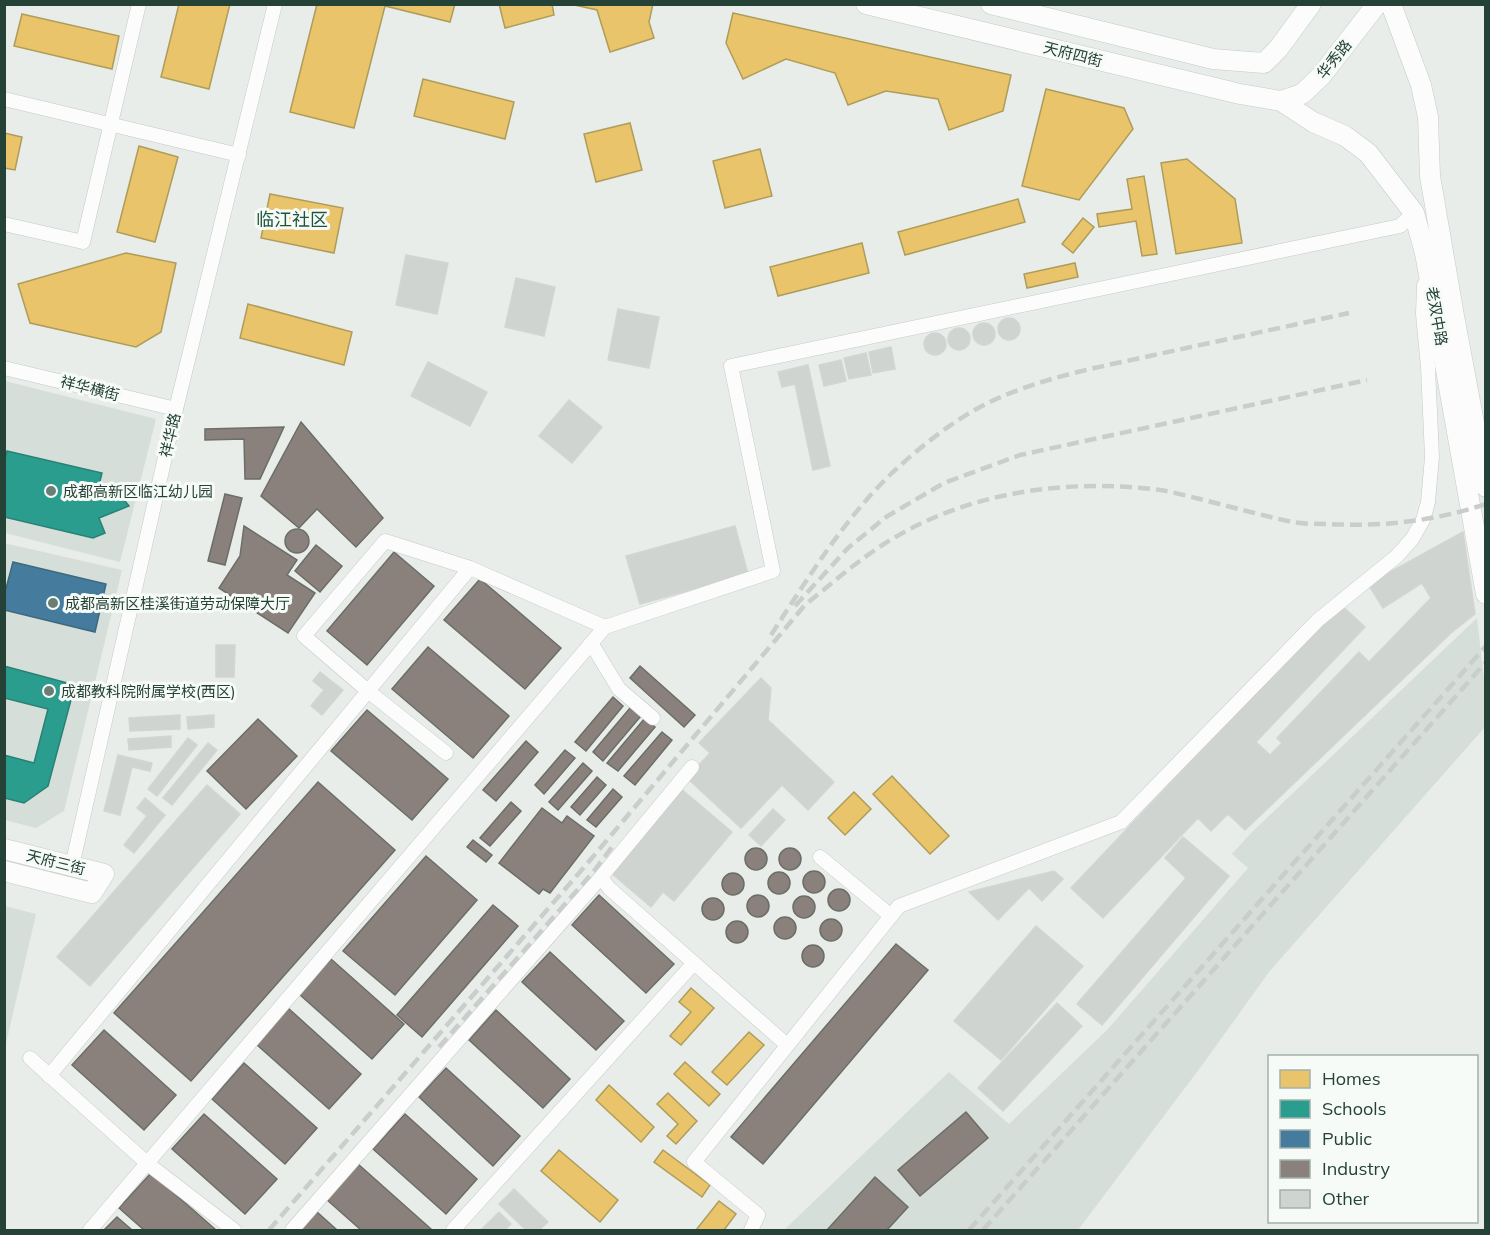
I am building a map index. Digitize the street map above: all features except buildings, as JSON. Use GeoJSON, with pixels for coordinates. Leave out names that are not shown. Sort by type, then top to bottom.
{"type":"FeatureCollection","features":[{"type":"Feature","properties":{"kind":"street"},"geometry":{"type":"LineString","coordinates":[[4,224],[83,242],[139,4]]}},
{"type":"Feature","properties":{"kind":"street","name":"祥华路"},"geometry":{"type":"LineString","coordinates":[[72,866],[176,409],[275,4]]}},
{"type":"Feature","properties":{"kind":"street","name":"天府四街"},"geometry":{"type":"LineString","coordinates":[[866,4],[1240,94],[1281,101]]}},
{"type":"Feature","properties":{"kind":"street","name":"天府四街"},"geometry":{"type":"LineString","coordinates":[[991,4],[1213,59],[1264,63],[1278,49],[1311,4]]}},
{"type":"Feature","properties":{"kind":"street","name":"华秀路"},"geometry":{"type":"LineString","coordinates":[[1281,101],[1302,94],[1321,76],[1377,4]]}},
{"type":"Feature","properties":{"kind":"street","name":"老双中路"},"geometry":{"type":"LineString","coordinates":[[1391,4],[1421,85],[1428,117],[1430,176],[1485,487]]}},
{"type":"Feature","properties":{"kind":"street"},"geometry":{"type":"LineString","coordinates":[[4,99],[239,156]]}},
{"type":"Feature","properties":{"kind":"street","name":"老双中路"},"geometry":{"type":"LineString","coordinates":[[1281,101],[1313,122],[1345,136],[1368,153],[1414,213],[1425,253],[1485,594]]}},
{"type":"Feature","properties":{"kind":"street"},"geometry":{"type":"LineString","coordinates":[[90,1230],[605,627],[773,571],[731,366],[1400,226],[1414,213]]}},
{"type":"Feature","properties":{"kind":"street"},"geometry":{"type":"LineString","coordinates":[[751,1230],[758,1215],[694,1162],[899,906],[1121,822],[1318,620],[1397,556],[1412,539],[1423,520],[1428,502],[1432,457],[1424,314],[1425,253]]}},
{"type":"Feature","properties":{"kind":"street","name":"祥华横街"},"geometry":{"type":"LineString","coordinates":[[4,368],[176,409]]}},
{"type":"Feature","properties":{"kind":"street"},"geometry":{"type":"LineString","coordinates":[[446,753],[368,692],[304,636],[385,541],[470,568],[605,627]]}},
{"type":"Feature","properties":{"kind":"street"},"geometry":{"type":"LineString","coordinates":[[49,1076],[470,568]]}},
{"type":"Feature","properties":{"kind":"street"},"geometry":{"type":"LineString","coordinates":[[591,643],[619,689],[653,718]]}},
{"type":"Feature","properties":{"kind":"street"},"geometry":{"type":"LineString","coordinates":[[292,1230],[601,877],[692,767]]}},
{"type":"Feature","properties":{"kind":"street","name":"天府三街"},"geometry":{"type":"LineString","coordinates":[[4,849],[104,874],[92,893],[4,871]]}},
{"type":"Feature","properties":{"kind":"street"},"geometry":{"type":"LineString","coordinates":[[820,857],[891,916]]}},
{"type":"Feature","properties":{"kind":"street"},"geometry":{"type":"LineString","coordinates":[[601,877],[609,888],[788,1045]]}},
{"type":"Feature","properties":{"kind":"street"},"geometry":{"type":"LineString","coordinates":[[453,1230],[694,963]]}},
{"type":"Feature","properties":{"kind":"street"},"geometry":{"type":"LineString","coordinates":[[30,1058],[148,1164],[234,1230]]}},
{"type":"Feature","properties":{"kind":"shaded area"},"geometry":{"type":"Polygon","coordinates":[[[5,381],[156,419],[120,562],[5,533],[5,381]]]}},
{"type":"Feature","properties":{"kind":"shaded area","name":"成都教科院附属学校(西区)"},"geometry":{"type":"Polygon","coordinates":[[[4,543],[122,570],[64,811],[36,828],[5,820],[4,543]]]}},
{"type":"Feature","properties":{"kind":"shaded area"},"geometry":{"type":"Polygon","coordinates":[[[1477,618],[1485,688],[1485,727],[1269,972],[1078,1230],[784,1230],[949,1072],[1009,1124],[1108,1029],[1248,868],[1232,854],[1251,833],[1477,618]]]}},
{"type":"Feature","properties":{"kind":"shaded area"},"geometry":{"type":"Polygon","coordinates":[[[4,906],[36,914],[5,1048],[4,906]]]}},
{"type":"Feature","properties":{"kind":"railway"},"geometry":{"type":"LineString","coordinates":[[771,635],[843,529],[875,490],[924,445],[980,407],[1021,389],[1065,375],[1349,313]]}},
{"type":"Feature","properties":{"kind":"railway"},"geometry":{"type":"LineString","coordinates":[[795,606],[848,548],[886,517],[944,483],[1020,455],[1367,380]]}},
{"type":"Feature","properties":{"kind":"railway"},"geometry":{"type":"LineString","coordinates":[[269,1230],[586,865],[805,605],[884,544],[915,526],[948,512],[982,501],[1053,488],[1089,486],[1160,490],[1292,522],[1310,524],[1369,525],[1408,522],[1447,515],[1486,504]]}},
{"type":"Feature","properties":{"kind":"railway"},"geometry":{"type":"LineString","coordinates":[[969,1230],[1486,646]]}},
{"type":"Feature","properties":{"kind":"railway"},"geometry":{"type":"LineString","coordinates":[[983,1230],[1486,662]]}},
{"type":"Feature","properties":{"kind":"railway"},"geometry":{"type":"LineString","coordinates":[[439,1047],[594,871],[612,847]]}},
{"type":"Feature","properties":{"kind":"place","name":"成都高新区临江幼儿园"},"geometry":{"type":"Point","coordinates":[51,491]}},
{"type":"Feature","properties":{"kind":"place","name":"成都高新区桂溪街道劳动保障大厅"},"geometry":{"type":"Point","coordinates":[53,603]}},
{"type":"Feature","properties":{"kind":"place","name":"成都教科院附属学校(西区)"},"geometry":{"type":"Point","coordinates":[49,691]}},
{"type":"Feature","properties":{"kind":"district","name":"临江社区"},"geometry":{"type":"Point","coordinates":[292,219]}}]}
